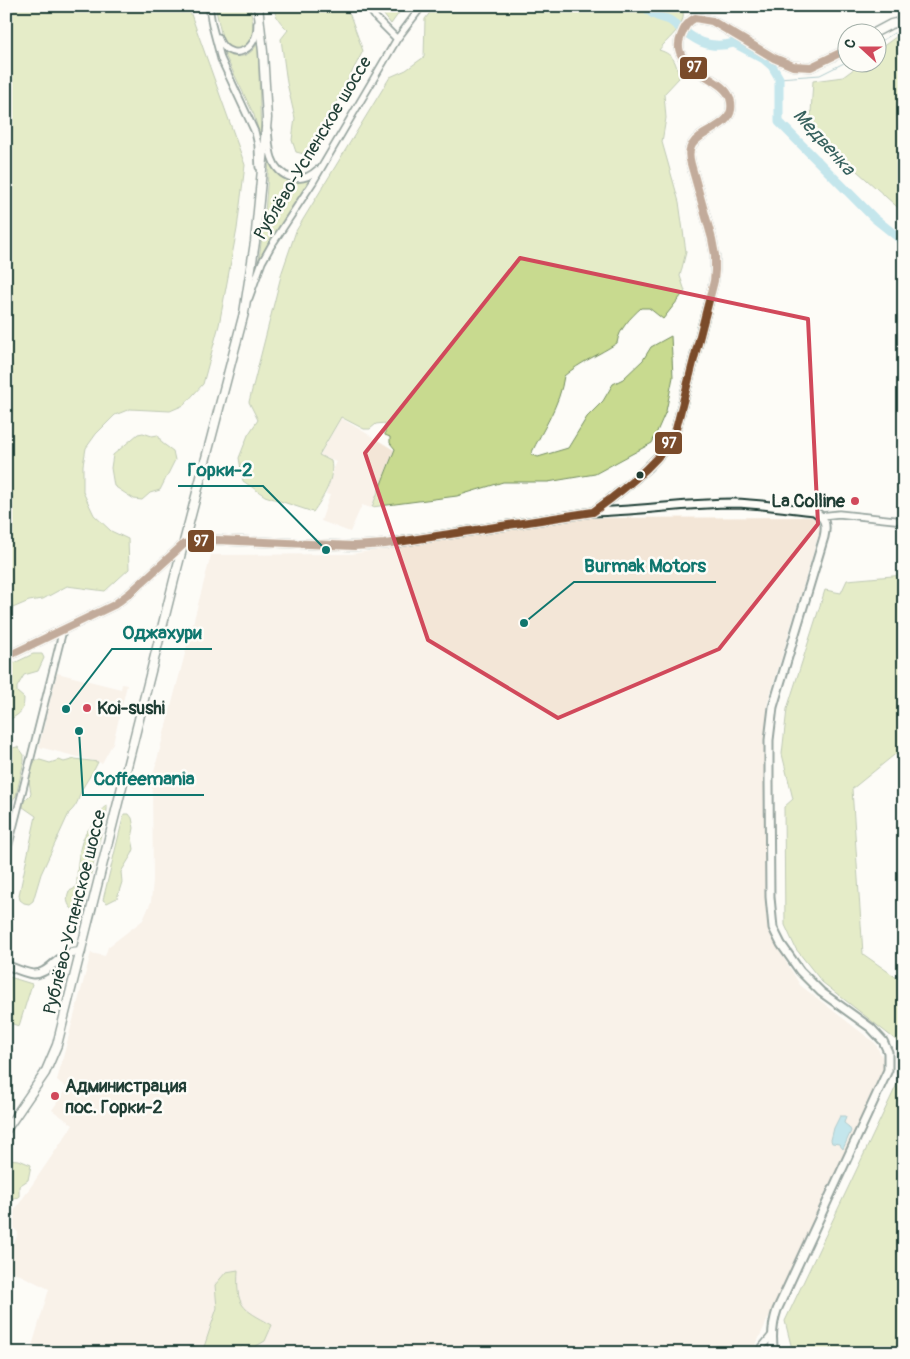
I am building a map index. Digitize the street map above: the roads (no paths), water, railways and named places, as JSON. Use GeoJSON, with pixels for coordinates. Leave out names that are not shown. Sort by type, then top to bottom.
{"type":"FeatureCollection","features":[{"type":"Feature","properties":{"kind":"main road","name":"Рублёво-Успенское шоссе"},"geometry":{"type":"LineString","coordinates":[[6,1130],[37,1086],[52,1058],[81,952],[244,313],[259,204],[267,118],[263,52],[257,6]]}},
{"type":"Feature","properties":{"kind":"main road"},"geometry":{"type":"LineString","coordinates":[[184,544],[217,540],[354,546],[385,544],[593,512],[605,504],[661,454],[672,439],[680,419],[714,282],[715,255],[690,164],[690,150],[692,143],[698,138],[726,120],[731,107],[731,101],[724,89],[696,71],[683,57],[678,45],[687,24],[695,18],[712,21],[774,58],[793,66],[811,67],[838,54]]}},
{"type":"Feature","properties":{"kind":"main road"},"geometry":{"type":"LineString","coordinates":[[888,26],[904,21]]}},
{"type":"Feature","properties":{"kind":"street"},"geometry":{"type":"LineString","coordinates":[[209,7],[220,42],[226,48],[238,52],[252,45],[256,36],[257,6]]}},
{"type":"Feature","properties":{"kind":"street"},"geometry":{"type":"LineString","coordinates":[[368,6],[376,18],[396,39]]}},
{"type":"Feature","properties":{"kind":"street","name":"Рублёво-Успенское шоссе"},"geometry":{"type":"LineString","coordinates":[[244,313],[262,262],[396,39],[422,6]]}},
{"type":"Feature","properties":{"kind":"street"},"geometry":{"type":"LineString","coordinates":[[209,7],[221,59],[255,132],[259,164],[259,204]]}},
{"type":"Feature","properties":{"kind":"street"},"geometry":{"type":"LineString","coordinates":[[267,118],[271,157],[280,172],[294,179],[302,178],[312,174],[322,165]]}},
{"type":"Feature","properties":{"kind":"street"},"geometry":{"type":"LineString","coordinates":[[593,512],[633,511],[732,503],[758,504],[807,510],[821,516],[825,521],[826,528],[773,707],[771,720],[769,783],[770,897],[773,928],[781,944],[800,972],[821,992],[870,1028],[883,1041],[888,1052],[888,1070],[777,1310],[773,1322],[772,1336],[774,1353]]}},
{"type":"Feature","properties":{"kind":"street"},"geometry":{"type":"LineString","coordinates":[[821,516],[839,514],[904,521]]}},
{"type":"Feature","properties":{"kind":"street"},"geometry":{"type":"LineString","coordinates":[[6,657],[114,605],[136,588],[184,544]]}},
{"type":"Feature","properties":{"kind":"street"},"geometry":{"type":"LineString","coordinates":[[6,856],[63,630]]}},
{"type":"Feature","properties":{"kind":"street"},"geometry":{"type":"LineString","coordinates":[[6,966],[28,973],[40,973],[68,953],[81,952]]}},
{"type":"Feature","properties":{"kind":"street"},"geometry":{"type":"LineString","coordinates":[[757,1353],[772,1336]]}},
{"type":"Feature","properties":{"kind":"water"},"geometry":{"type":"Polygon","coordinates":[[[840,1116],[846,1116],[844,1123],[851,1131],[843,1149],[839,1144],[832,1143],[831,1140],[840,1116]]]}},
{"type":"Feature","properties":{"kind":"waterway","name":"Медвенка"},"geometry":{"type":"LineString","coordinates":[[645,6],[653,14],[669,20],[693,38],[715,45],[734,43],[764,59],[772,66],[779,78],[779,122],[874,218],[904,242]]}},
{"type":"Feature","properties":{"kind":"waterway"},"geometry":{"type":"LineString","coordinates":[[888,37],[904,27]]}},
{"type":"Feature","properties":{"kind":"waterway"},"geometry":{"type":"LineString","coordinates":[[779,78],[820,75],[838,66]]}},
{"type":"Feature","properties":{"kind":"place","name":"La Colline"},"geometry":{"type":"Point","coordinates":[855,501]}},
{"type":"Feature","properties":{"kind":"place","name":"Горки-2"},"geometry":{"type":"Point","coordinates":[326,550]}},
{"type":"Feature","properties":{"kind":"place","name":"Burmak Motors"},"geometry":{"type":"Point","coordinates":[524,623]}},
{"type":"Feature","properties":{"kind":"place","name":"Koi-sushi"},"geometry":{"type":"Point","coordinates":[87,708]}},
{"type":"Feature","properties":{"kind":"place","name":"Оджахури"},"geometry":{"type":"Point","coordinates":[66,709]}},
{"type":"Feature","properties":{"kind":"place","name":"Coffeemania"},"geometry":{"type":"Point","coordinates":[79,731]}},
{"type":"Feature","properties":{"kind":"place","name":"Администрация пос. Горки-2"},"geometry":{"type":"Point","coordinates":[55,1096]}}]}
